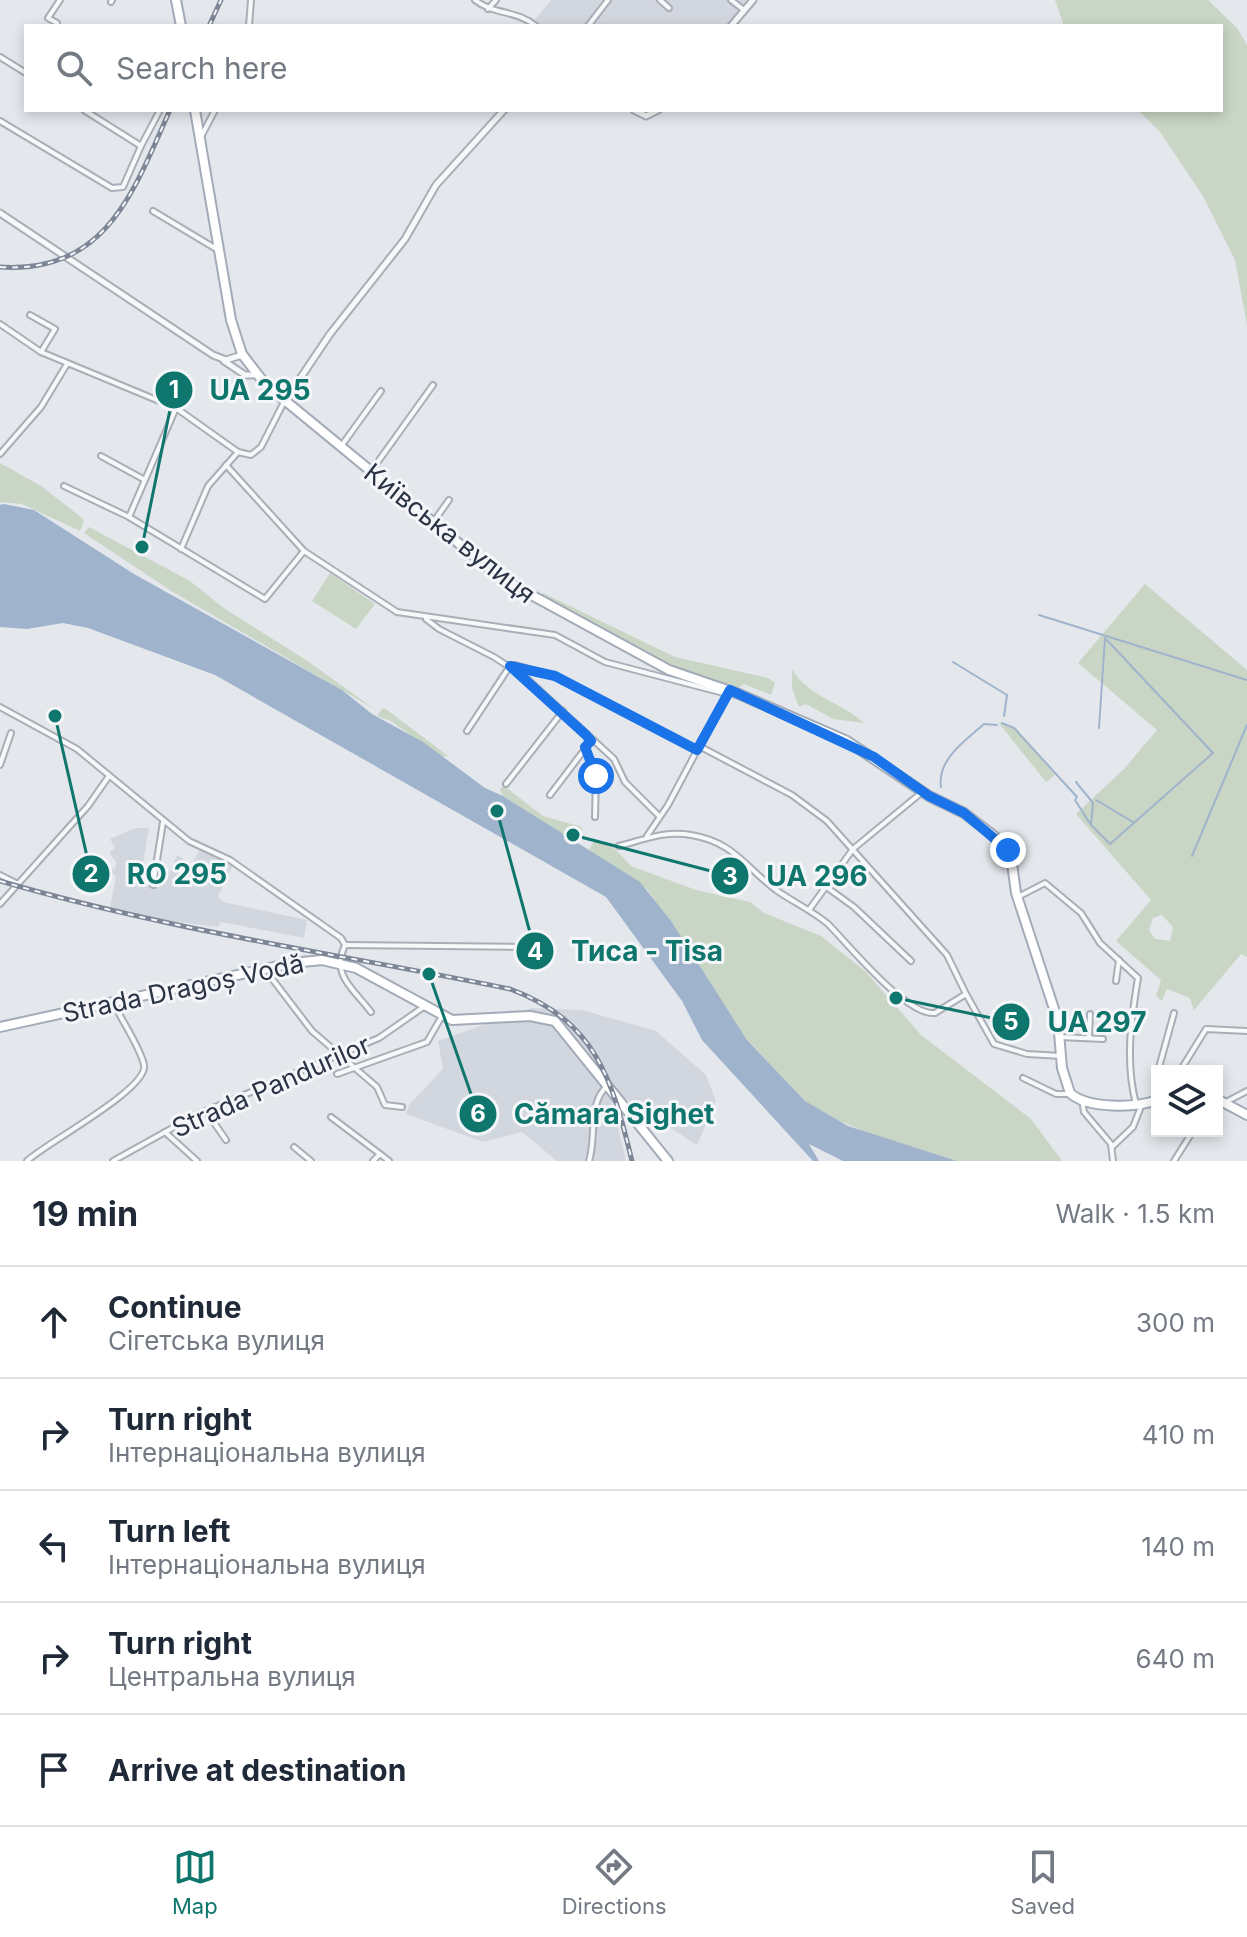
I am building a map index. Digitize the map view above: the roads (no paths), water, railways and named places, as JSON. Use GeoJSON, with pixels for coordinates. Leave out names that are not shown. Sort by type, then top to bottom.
{"type":"FeatureCollection","features":[{"type":"Feature","properties":{"kind":"main road"},"geometry":{"type":"LineString","coordinates":[[176,0],[181,24]]}},
{"type":"Feature","properties":{"kind":"main road","name":"Київська вулиця"},"geometry":{"type":"LineString","coordinates":[[195,112],[231,320],[242,354],[257,375],[284,402],[502,579],[536,601],[669,670],[847,741],[922,791],[964,813],[1004,845],[1011,856],[1017,898],[1032,935],[1060,1037],[1061,1056],[1071,1094]]}},
{"type":"Feature","properties":{"kind":"main road","name":"Strada Dragoș Vodă"},"geometry":{"type":"LineString","coordinates":[[0,1027],[314,960],[337,962],[365,972],[442,1016],[465,1021],[513,1016],[549,1019],[565,1030],[668,1161]]}},
{"type":"Feature","properties":{"kind":"main road"},"geometry":{"type":"LineString","coordinates":[[1071,1094],[1082,1100],[1139,1104],[1151,1101]]}},
{"type":"Feature","properties":{"kind":"main road"},"geometry":{"type":"LineString","coordinates":[[1223,1103],[1247,1115]]}},
{"type":"Feature","properties":{"kind":"street"},"geometry":{"type":"LineString","coordinates":[[57,23],[48,18],[60,0]]}},
{"type":"Feature","properties":{"kind":"street"},"geometry":{"type":"LineString","coordinates":[[249,24],[251,0]]}},
{"type":"Feature","properties":{"kind":"street"},"geometry":{"type":"LineString","coordinates":[[475,0],[488,9],[524,15],[534,24]]}},
{"type":"Feature","properties":{"kind":"street"},"geometry":{"type":"LineString","coordinates":[[488,9],[496,0]]}},
{"type":"Feature","properties":{"kind":"street"},"geometry":{"type":"LineString","coordinates":[[590,24],[608,0]]}},
{"type":"Feature","properties":{"kind":"street"},"geometry":{"type":"LineString","coordinates":[[660,0],[669,8]]}},
{"type":"Feature","properties":{"kind":"street"},"geometry":{"type":"LineString","coordinates":[[731,0],[744,10]]}},
{"type":"Feature","properties":{"kind":"street"},"geometry":{"type":"LineString","coordinates":[[733,24],[753,0]]}},
{"type":"Feature","properties":{"kind":"street"},"geometry":{"type":"LineString","coordinates":[[0,57],[24,72]]}},
{"type":"Feature","properties":{"kind":"street"},"geometry":{"type":"LineString","coordinates":[[87,112],[141,146]]}},
{"type":"Feature","properties":{"kind":"street"},"geometry":{"type":"LineString","coordinates":[[0,121],[112,188],[123,187],[159,112]]}},
{"type":"Feature","properties":{"kind":"street"},"geometry":{"type":"LineString","coordinates":[[200,139],[214,112]]}},
{"type":"Feature","properties":{"kind":"street"},"geometry":{"type":"LineString","coordinates":[[0,324],[41,352],[176,408],[238,452],[251,455],[261,447],[284,402],[330,334],[405,239],[436,185],[502,112]]}},
{"type":"Feature","properties":{"kind":"street"},"geometry":{"type":"LineString","coordinates":[[153,211],[218,250]]}},
{"type":"Feature","properties":{"kind":"street"},"geometry":{"type":"LineString","coordinates":[[0,213],[245,375],[257,375]]}},
{"type":"Feature","properties":{"kind":"street"},"geometry":{"type":"LineString","coordinates":[[30,315],[55,329],[41,352]]}},
{"type":"Feature","properties":{"kind":"street"},"geometry":{"type":"LineString","coordinates":[[220,358],[242,354]]}},
{"type":"Feature","properties":{"kind":"street"},"geometry":{"type":"LineString","coordinates":[[0,454],[41,407],[67,364]]}},
{"type":"Feature","properties":{"kind":"street"},"geometry":{"type":"LineString","coordinates":[[371,472],[433,385]]}},
{"type":"Feature","properties":{"kind":"street"},"geometry":{"type":"LineString","coordinates":[[340,447],[381,391]]}},
{"type":"Feature","properties":{"kind":"street"},"geometry":{"type":"LineString","coordinates":[[129,517],[176,408]]}},
{"type":"Feature","properties":{"kind":"street"},"geometry":{"type":"LineString","coordinates":[[181,549],[208,486],[238,452]]}},
{"type":"Feature","properties":{"kind":"street"},"geometry":{"type":"LineString","coordinates":[[101,456],[145,480]]}},
{"type":"Feature","properties":{"kind":"street"},"geometry":{"type":"LineString","coordinates":[[226,465],[304,551],[389,608],[426,619],[481,623],[555,635],[605,662],[728,692],[647,836]]}},
{"type":"Feature","properties":{"kind":"street"},"geometry":{"type":"LineString","coordinates":[[64,486],[129,517],[265,599],[304,551]]}},
{"type":"Feature","properties":{"kind":"street"},"geometry":{"type":"LineString","coordinates":[[433,523],[449,500]]}},
{"type":"Feature","properties":{"kind":"street"},"geometry":{"type":"LineString","coordinates":[[426,619],[510,666],[614,759],[625,782],[659,816]]}},
{"type":"Feature","properties":{"kind":"street"},"geometry":{"type":"LineString","coordinates":[[467,731],[510,666]]}},
{"type":"Feature","properties":{"kind":"street"},"geometry":{"type":"LineString","coordinates":[[510,666],[555,676],[810,806],[853,849],[947,955],[994,1044],[1027,1054],[1061,1056]]}},
{"type":"Feature","properties":{"kind":"street"},"geometry":{"type":"LineString","coordinates":[[0,707],[77,749],[163,822],[195,845],[230,860],[341,938],[345,945]]}},
{"type":"Feature","properties":{"kind":"street"},"geometry":{"type":"LineString","coordinates":[[506,784],[563,711]]}},
{"type":"Feature","properties":{"kind":"street"},"geometry":{"type":"LineString","coordinates":[[0,765],[11,733]]}},
{"type":"Feature","properties":{"kind":"street"},"geometry":{"type":"LineString","coordinates":[[550,795],[591,741]]}},
{"type":"Feature","properties":{"kind":"street"},"geometry":{"type":"LineString","coordinates":[[585,747],[596,776],[595,817]]}},
{"type":"Feature","properties":{"kind":"street"},"geometry":{"type":"LineString","coordinates":[[0,904],[83,812],[109,776]]}},
{"type":"Feature","properties":{"kind":"street"},"geometry":{"type":"LineString","coordinates":[[808,910],[853,849],[922,791]]}},
{"type":"Feature","properties":{"kind":"street"},"geometry":{"type":"LineString","coordinates":[[153,885],[163,822]]}},
{"type":"Feature","properties":{"kind":"street"},"geometry":{"type":"LineString","coordinates":[[619,846],[647,836],[690,834],[733,849],[761,879],[826,922],[898,995],[925,1013],[935,1013],[966,994]]}},
{"type":"Feature","properties":{"kind":"street"},"geometry":{"type":"LineString","coordinates":[[0,875],[18,884]]}},
{"type":"Feature","properties":{"kind":"street"},"geometry":{"type":"LineString","coordinates":[[1017,898],[1045,883],[1081,913],[1100,943],[1138,978],[1129,1079],[1139,1104],[1133,1127],[1112,1147]]}},
{"type":"Feature","properties":{"kind":"street"},"geometry":{"type":"LineString","coordinates":[[825,886],[854,907],[911,961]]}},
{"type":"Feature","properties":{"kind":"street"},"geometry":{"type":"LineString","coordinates":[[345,945],[528,947]]}},
{"type":"Feature","properties":{"kind":"street"},"geometry":{"type":"LineString","coordinates":[[345,945],[337,962],[339,971],[371,1012]]}},
{"type":"Feature","properties":{"kind":"street"},"geometry":{"type":"LineString","coordinates":[[1116,981],[1119,960]]}},
{"type":"Feature","properties":{"kind":"street"},"geometry":{"type":"LineString","coordinates":[[270,969],[270,976],[312,1031],[377,1087],[385,1105],[402,1107]]}},
{"type":"Feature","properties":{"kind":"street"},"geometry":{"type":"LineString","coordinates":[[27,1161],[93,1118],[142,1075],[144,1064],[113,1002]]}},
{"type":"Feature","properties":{"kind":"street","name":"Strada Pandurilor"},"geometry":{"type":"LineString","coordinates":[[113,1161],[206,1111],[379,1038],[425,1006]]}},
{"type":"Feature","properties":{"kind":"street"},"geometry":{"type":"LineString","coordinates":[[1160,1065],[1174,1013]]}},
{"type":"Feature","properties":{"kind":"street"},"geometry":{"type":"LineString","coordinates":[[1089,1037],[1090,1014]]}},
{"type":"Feature","properties":{"kind":"street"},"geometry":{"type":"LineString","coordinates":[[337,1074],[427,1042],[442,1016]]}},
{"type":"Feature","properties":{"kind":"street"},"geometry":{"type":"LineString","coordinates":[[1184,1065],[1206,1029],[1247,1031]]}},
{"type":"Feature","properties":{"kind":"street"},"geometry":{"type":"LineString","coordinates":[[1060,1037],[1103,1039]]}},
{"type":"Feature","properties":{"kind":"street"},"geometry":{"type":"LineString","coordinates":[[1023,1078],[1056,1094],[1071,1094]]}},
{"type":"Feature","properties":{"kind":"street"},"geometry":{"type":"LineString","coordinates":[[589,1161],[594,1141],[596,1099],[608,1085]]}},
{"type":"Feature","properties":{"kind":"street"},"geometry":{"type":"LineString","coordinates":[[1223,1100],[1247,1091]]}},
{"type":"Feature","properties":{"kind":"street"},"geometry":{"type":"LineString","coordinates":[[1082,1100],[1084,1112],[1112,1147],[1113,1161]]}},
{"type":"Feature","properties":{"kind":"street"},"geometry":{"type":"LineString","coordinates":[[206,1111],[226,1140]]}},
{"type":"Feature","properties":{"kind":"street"},"geometry":{"type":"LineString","coordinates":[[331,1117],[389,1161]]}},
{"type":"Feature","properties":{"kind":"street"},"geometry":{"type":"LineString","coordinates":[[165,1132],[197,1161]]}},
{"type":"Feature","properties":{"kind":"street"},"geometry":{"type":"LineString","coordinates":[[1174,1161],[1189,1137]]}},
{"type":"Feature","properties":{"kind":"street"},"geometry":{"type":"LineString","coordinates":[[294,1147],[311,1161]]}},
{"type":"Feature","properties":{"kind":"street"},"geometry":{"type":"LineString","coordinates":[[373,1161],[380,1154]]}},
{"type":"Feature","properties":{"kind":"water"},"geometry":{"type":"Polygon","coordinates":[[[0,505],[34,510],[134,574],[342,690],[372,714],[423,742],[485,788],[503,796],[640,882],[671,921],[747,1040],[805,1101],[848,1126],[957,1161],[843,1161],[809,1144],[819,1161],[813,1161],[702,1040],[682,1001],[606,897],[215,675],[88,628],[63,623],[27,629],[0,627],[0,505]]]}},
{"type":"Feature","properties":{"kind":"waterway"},"geometry":{"type":"LineString","coordinates":[[1039,615],[1247,680]]}},
{"type":"Feature","properties":{"kind":"waterway"},"geometry":{"type":"LineString","coordinates":[[1091,825],[1110,844],[1213,753],[1105,638],[1099,728]]}},
{"type":"Feature","properties":{"kind":"waterway"},"geometry":{"type":"LineString","coordinates":[[953,662],[1007,695],[1004,716]]}},
{"type":"Feature","properties":{"kind":"waterway"},"geometry":{"type":"LineString","coordinates":[[1002,723],[1014,728],[1077,797],[1075,800],[1091,825],[1093,803],[1076,782]]}},
{"type":"Feature","properties":{"kind":"waterway"},"geometry":{"type":"LineString","coordinates":[[941,787],[944,768],[954,751],[984,724],[997,725]]}},
{"type":"Feature","properties":{"kind":"waterway"},"geometry":{"type":"LineString","coordinates":[[1192,856],[1247,725]]}},
{"type":"Feature","properties":{"kind":"waterway"},"geometry":{"type":"LineString","coordinates":[[1096,800],[1133,822]]}},
{"type":"Feature","properties":{"kind":"railway"},"geometry":{"type":"LineString","coordinates":[[210,24],[221,0]]}},
{"type":"Feature","properties":{"kind":"railway"},"geometry":{"type":"LineString","coordinates":[[0,267],[37,266],[67,257],[91,241],[112,221],[129,197],[169,112]]}},
{"type":"Feature","properties":{"kind":"railway"},"geometry":{"type":"LineString","coordinates":[[0,881],[126,914],[510,989],[539,1002],[563,1018],[596,1056],[617,1104],[632,1161]]}},
{"type":"Feature","properties":{"kind":"place","name":"UA 295"},"geometry":{"type":"Point","coordinates":[142,547]}},
{"type":"Feature","properties":{"kind":"place","name":"RO 295"},"geometry":{"type":"Point","coordinates":[55,716]}},
{"type":"Feature","properties":{"kind":"place","name":"Тиса - Tisa"},"geometry":{"type":"Point","coordinates":[497,811]}},
{"type":"Feature","properties":{"kind":"place","name":"UA 296"},"geometry":{"type":"Point","coordinates":[573,835]}},
{"type":"Feature","properties":{"kind":"place","name":"Cămara Sighet"},"geometry":{"type":"Point","coordinates":[429,974]}},
{"type":"Feature","properties":{"kind":"place","name":"UA 297"},"geometry":{"type":"Point","coordinates":[896,998]}}]}
